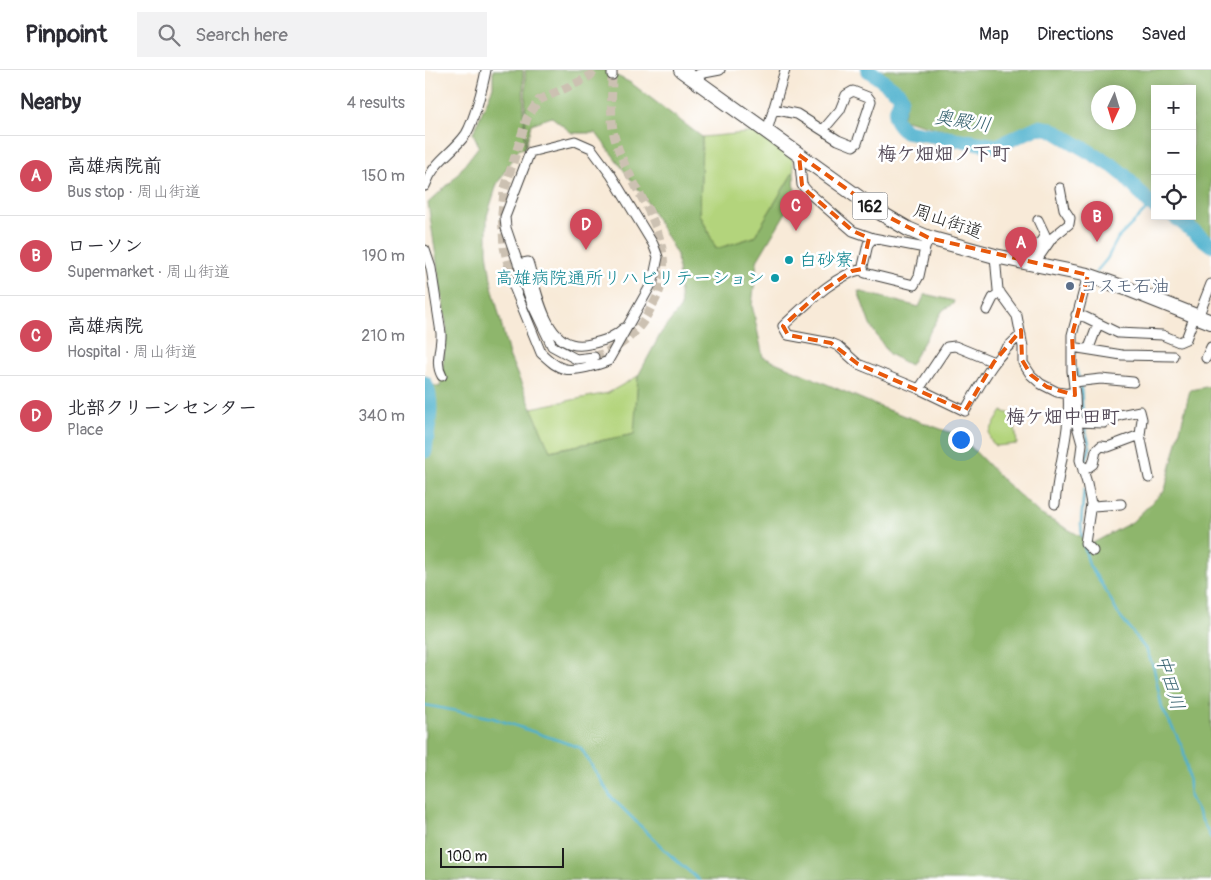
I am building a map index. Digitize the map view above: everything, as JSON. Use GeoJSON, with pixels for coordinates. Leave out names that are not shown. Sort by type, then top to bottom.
{"type":"FeatureCollection","features":[{"type":"Feature","properties":{"kind":"highway","name":"周山街道"},"geometry":{"type":"LineString","coordinates":[[681,70],[879,212],[927,243],[1091,276],[1211,322]]}},
{"type":"Feature","properties":{"kind":"street"},"geometry":{"type":"LineString","coordinates":[[425,186],[436,164],[467,133],[486,70]]}},
{"type":"Feature","properties":{"kind":"street"},"geometry":{"type":"LineString","coordinates":[[694,79],[699,74],[720,70]]}},
{"type":"Feature","properties":{"kind":"street"},"geometry":{"type":"LineString","coordinates":[[767,131],[785,70]]}},
{"type":"Feature","properties":{"kind":"street"},"geometry":{"type":"LineString","coordinates":[[773,109],[797,114],[837,140],[850,146],[855,145],[871,101],[868,96],[853,91],[846,95],[840,110],[823,130]]}},
{"type":"Feature","properties":{"kind":"street"},"geometry":{"type":"LineString","coordinates":[[512,282],[541,354],[558,367],[571,369],[609,361],[653,281],[658,257],[653,244],[611,175],[591,148],[575,141],[530,152],[505,217],[506,228],[532,304],[552,346],[576,360],[594,358]]}},
{"type":"Feature","properties":{"kind":"street"},"geometry":{"type":"LineString","coordinates":[[799,155],[803,185],[807,192],[853,231],[873,238],[927,243],[919,276],[914,285],[865,273],[863,266],[868,244],[873,238]]}},
{"type":"Feature","properties":{"kind":"street"},"geometry":{"type":"LineString","coordinates":[[1031,264],[1052,238],[1069,224],[1070,218],[1064,209],[1060,188]]}},
{"type":"Feature","properties":{"kind":"street"},"geometry":{"type":"LineString","coordinates":[[1031,264],[1045,235],[1038,220]]}},
{"type":"Feature","properties":{"kind":"street"},"geometry":{"type":"LineString","coordinates":[[425,250],[431,268],[441,333],[442,342],[438,366],[443,376]]}},
{"type":"Feature","properties":{"kind":"street"},"geometry":{"type":"LineString","coordinates":[[995,256],[998,290],[1017,316],[1023,347],[1022,360],[1031,375],[1047,388],[1071,394]]}},
{"type":"Feature","properties":{"kind":"street"},"geometry":{"type":"LineString","coordinates":[[518,264],[528,262],[538,296],[553,332],[565,343],[579,346],[609,339],[619,334],[631,321]]}},
{"type":"Feature","properties":{"kind":"street"},"geometry":{"type":"LineString","coordinates":[[863,269],[852,271],[818,294],[783,326],[788,335],[831,343],[858,364],[919,389],[965,411],[994,362],[1021,335]]}},
{"type":"Feature","properties":{"kind":"street"},"geometry":{"type":"LineString","coordinates":[[1055,504],[1057,478],[1067,443],[1071,394],[1074,382],[1072,335],[1080,316],[1091,276]]}},
{"type":"Feature","properties":{"kind":"street"},"geometry":{"type":"LineString","coordinates":[[1080,316],[1118,333],[1162,335],[1179,342],[1186,339],[1211,284]]}},
{"type":"Feature","properties":{"kind":"street"},"geometry":{"type":"LineString","coordinates":[[987,310],[993,298],[1000,292]]}},
{"type":"Feature","properties":{"kind":"street"},"geometry":{"type":"LineString","coordinates":[[1089,348],[1099,324]]}},
{"type":"Feature","properties":{"kind":"street"},"geometry":{"type":"LineString","coordinates":[[919,389],[947,347],[955,346],[994,362]]}},
{"type":"Feature","properties":{"kind":"street"},"geometry":{"type":"LineString","coordinates":[[1072,346],[1122,355],[1173,356]]}},
{"type":"Feature","properties":{"kind":"street"},"geometry":{"type":"LineString","coordinates":[[1206,358],[1211,347]]}},
{"type":"Feature","properties":{"kind":"street"},"geometry":{"type":"LineString","coordinates":[[1074,382],[1101,379],[1133,382]]}},
{"type":"Feature","properties":{"kind":"street"},"geometry":{"type":"LineString","coordinates":[[1071,394],[1081,422],[1079,460],[1089,488],[1091,504],[1085,542],[1093,550]]}},
{"type":"Feature","properties":{"kind":"street"},"geometry":{"type":"LineString","coordinates":[[1081,422],[1104,423],[1120,415],[1140,411],[1142,419],[1140,435],[1149,478]]}},
{"type":"Feature","properties":{"kind":"street"},"geometry":{"type":"LineString","coordinates":[[1083,471],[1093,464],[1096,451],[1101,446],[1108,447],[1140,435]]}},
{"type":"Feature","properties":{"kind":"street"},"geometry":{"type":"LineString","coordinates":[[1091,504],[1093,506],[1121,504]]}},
{"type":"Feature","properties":{"kind":"highlighted area"},"geometry":{"type":"Polygon","coordinates":[[[799,155],[879,212],[929,238],[1088,275],[1072,335],[1075,395],[1047,387],[1031,375],[1022,360],[1021,330],[994,362],[965,411],[858,364],[831,343],[788,335],[783,326],[818,294],[852,271],[862,269],[869,238],[853,231],[802,185],[799,155]]]}},
{"type":"Feature","properties":{"kind":"green space"},"geometry":{"type":"Polygon","coordinates":[[[493,70],[523,70],[525,148],[519,149],[497,184],[487,216],[487,252],[492,286],[509,355],[550,451],[634,434],[638,376],[661,333],[681,307],[677,255],[644,197],[596,133],[572,133],[552,117],[531,124],[526,146],[525,70],[605,70],[631,83],[702,137],[700,214],[716,249],[754,237],[794,171],[795,197],[757,261],[752,305],[763,357],[883,408],[960,436],[1006,483],[1040,514],[1093,543],[1132,522],[1165,490],[1190,390],[1211,386],[1211,880],[425,880],[425,383],[440,387],[447,330],[428,203],[452,181],[479,146],[473,133],[493,87],[493,70]]]}},
{"type":"Feature","properties":{"kind":"green space"},"geometry":{"type":"Polygon","coordinates":[[[876,70],[1211,70],[1211,236],[1184,220],[1196,220],[1196,85],[1151,85],[1151,199],[1058,128],[1041,128],[1007,142],[985,141],[902,119],[908,96],[876,70]]]}},
{"type":"Feature","properties":{"kind":"green space"},"geometry":{"type":"Polygon","coordinates":[[[758,132],[792,157],[794,171],[754,237],[716,249],[700,214],[702,137],[758,132]]]}},
{"type":"Feature","properties":{"kind":"green space"},"geometry":{"type":"Polygon","coordinates":[[[858,291],[919,307],[925,294],[954,301],[953,304],[943,310],[910,365],[889,354],[870,325],[858,291]]]}},
{"type":"Feature","properties":{"kind":"green space"},"geometry":{"type":"Polygon","coordinates":[[[638,376],[635,434],[549,451],[531,408],[608,393],[638,376]]]}},
{"type":"Feature","properties":{"kind":"green space"},"geometry":{"type":"Polygon","coordinates":[[[1002,411],[1014,415],[1017,444],[995,446],[990,439],[989,432],[1002,411]]]}},
{"type":"Feature","properties":{"kind":"waterway","name":"奥殿川"},"geometry":{"type":"LineString","coordinates":[[868,70],[899,93],[901,97],[895,118],[905,131],[997,146],[1038,127],[1051,129],[1113,166],[1125,176],[1151,205]]}},
{"type":"Feature","properties":{"kind":"waterway","name":"中田川"},"geometry":{"type":"LineString","coordinates":[[1096,272],[1107,259],[1118,238],[1151,205]]}},
{"type":"Feature","properties":{"kind":"waterway","name":"奥殿川"},"geometry":{"type":"LineString","coordinates":[[1179,220],[1211,245]]}},
{"type":"Feature","properties":{"kind":"waterway","name":"中田川"},"geometry":{"type":"LineString","coordinates":[[1076,368],[1081,386],[1083,420]]}},
{"type":"Feature","properties":{"kind":"waterway"},"geometry":{"type":"LineString","coordinates":[[425,383],[430,408],[425,451]]}},
{"type":"Feature","properties":{"kind":"waterway","name":"中田川"},"geometry":{"type":"LineString","coordinates":[[1084,425],[1090,447],[1085,462]]}},
{"type":"Feature","properties":{"kind":"waterway","name":"中田川"},"geometry":{"type":"LineString","coordinates":[[1082,536],[1081,524],[1084,489]]}},
{"type":"Feature","properties":{"kind":"waterway","name":"中田川"},"geometry":{"type":"LineString","coordinates":[[1084,546],[1089,565],[1117,612],[1147,651],[1154,669],[1162,708],[1183,749],[1190,797],[1211,838]]}},
{"type":"Feature","properties":{"kind":"waterway"},"geometry":{"type":"LineString","coordinates":[[425,705],[493,718],[581,748],[611,797],[670,855],[699,880]]}},
{"type":"Feature","properties":{"kind":"tunnel"},"geometry":{"type":"LineString","coordinates":[[512,282],[504,247],[502,214],[504,191],[527,118],[539,100],[579,82],[591,75],[595,70]]}},
{"type":"Feature","properties":{"kind":"tunnel"},"geometry":{"type":"LineString","coordinates":[[594,357],[621,344],[641,324],[660,289],[663,268],[662,248],[656,229],[620,154],[614,135],[612,75]]}},
{"type":"Feature","properties":{"kind":"place","name":"高雄病院"},"geometry":{"type":"Point","coordinates":[796,231]}},
{"type":"Feature","properties":{"kind":"place","name":"ローソン"},"geometry":{"type":"Point","coordinates":[1097,242]}},
{"type":"Feature","properties":{"kind":"place","name":"北部クリーンセンター"},"geometry":{"type":"Point","coordinates":[586,250]}},
{"type":"Feature","properties":{"kind":"place","name":"白砂寮"},"geometry":{"type":"Point","coordinates":[789,260]}},
{"type":"Feature","properties":{"kind":"place","name":"高雄病院前"},"geometry":{"type":"Point","coordinates":[1021,268]}},
{"type":"Feature","properties":{"kind":"place","name":"高雄病院通所リハビリテーション"},"geometry":{"type":"Point","coordinates":[775,278]}},
{"type":"Feature","properties":{"kind":"place","name":"コスモ石油"},"geometry":{"type":"Point","coordinates":[1070,286]}},
{"type":"Feature","properties":{"kind":"district","name":"梅ケ畑畑ノ下町"},"geometry":{"type":"Point","coordinates":[944,153]}},
{"type":"Feature","properties":{"kind":"district","name":"梅ケ畑中田町"},"geometry":{"type":"Point","coordinates":[1063,416]}}]}
